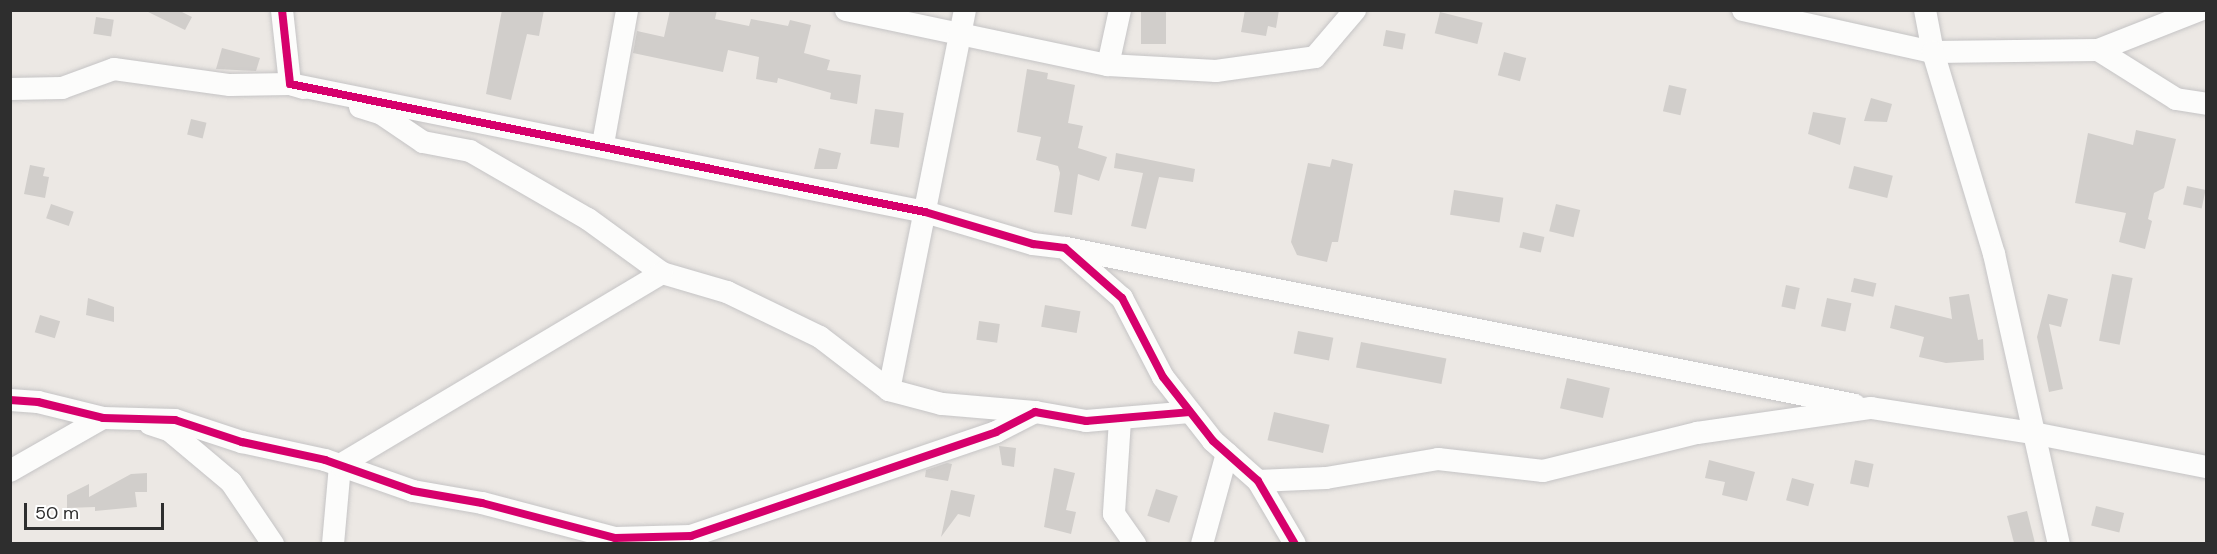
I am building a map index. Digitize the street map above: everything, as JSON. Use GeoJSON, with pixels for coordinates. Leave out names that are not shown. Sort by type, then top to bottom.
{"type":"FeatureCollection","features":[{"type":"Feature","properties":{"kind":"street"},"geometry":{"type":"LineString","coordinates":[[282,10],[290,84]]}},
{"type":"Feature","properties":{"kind":"street"},"geometry":{"type":"LineString","coordinates":[[603,144],[627,10]]}},
{"type":"Feature","properties":{"kind":"street"},"geometry":{"type":"LineString","coordinates":[[846,10],[960,37],[1108,65],[1216,71],[1315,57],[1355,10]]}},
{"type":"Feature","properties":{"kind":"street"},"geometry":{"type":"LineString","coordinates":[[889,390],[965,10]]}},
{"type":"Feature","properties":{"kind":"street"},"geometry":{"type":"LineString","coordinates":[[1108,65],[1120,10]]}},
{"type":"Feature","properties":{"kind":"street"},"geometry":{"type":"LineString","coordinates":[[1743,10],[1933,52],[2098,50],[2200,10]]}},
{"type":"Feature","properties":{"kind":"street"},"geometry":{"type":"LineString","coordinates":[[1925,10],[1933,52],[1994,254],[2059,543]]}},
{"type":"Feature","properties":{"kind":"street"},"geometry":{"type":"LineString","coordinates":[[2098,50],[2176,99],[2206,104]]}},
{"type":"Feature","properties":{"kind":"street"},"geometry":{"type":"LineString","coordinates":[[10,89],[62,88],[114,69],[230,85],[290,84],[603,144],[925,212],[1033,244],[1065,248],[1871,408],[2033,433],[2206,467]]}},
{"type":"Feature","properties":{"kind":"street"},"geometry":{"type":"LineString","coordinates":[[290,84],[380,113],[423,142],[470,151],[588,219],[662,273],[727,292],[820,337],[889,390],[942,404],[1035,412],[1086,421],[1120,420],[1190,412]]}},
{"type":"Feature","properties":{"kind":"street"},"geometry":{"type":"LineString","coordinates":[[1065,248],[1122,298],[1163,377],[1190,412],[1227,453],[1258,481],[1295,543]]}},
{"type":"Feature","properties":{"kind":"street"},"geometry":{"type":"LineString","coordinates":[[340,465],[662,273]]}},
{"type":"Feature","properties":{"kind":"street"},"geometry":{"type":"LineString","coordinates":[[10,400],[38,402],[103,418],[175,420],[242,442],[340,465],[413,491],[482,503],[622,541],[691,536],[996,432],[1035,412]]}},
{"type":"Feature","properties":{"kind":"street"},"geometry":{"type":"LineString","coordinates":[[1258,481],[1326,478],[1438,459],[1543,471],[1697,433],[1871,408]]}},
{"type":"Feature","properties":{"kind":"street"},"geometry":{"type":"LineString","coordinates":[[10,471],[103,418]]}},
{"type":"Feature","properties":{"kind":"street"},"geometry":{"type":"LineString","coordinates":[[133,419],[169,430],[231,482],[273,543]]}},
{"type":"Feature","properties":{"kind":"street"},"geometry":{"type":"LineString","coordinates":[[1120,420],[1114,514],[1135,543]]}},
{"type":"Feature","properties":{"kind":"street"},"geometry":{"type":"LineString","coordinates":[[1202,543],[1227,453]]}},
{"type":"Feature","properties":{"kind":"street"},"geometry":{"type":"LineString","coordinates":[[333,543],[340,465]]}},
{"type":"Feature","properties":{"kind":"building"},"geometry":{"type":"Polygon","coordinates":[[[144,10],[178,10],[192,17],[185,30],[144,10]]]}},
{"type":"Feature","properties":{"kind":"building"},"geometry":{"type":"Polygon","coordinates":[[[502,10],[544,10],[539,36],[527,34],[511,100],[486,94],[502,10]]]}},
{"type":"Feature","properties":{"kind":"building"},"geometry":{"type":"Polygon","coordinates":[[[670,10],[717,10],[715,19],[749,26],[751,19],[788,26],[790,20],[811,25],[804,53],[830,60],[827,70],[861,75],[857,104],[830,99],[831,93],[778,78],[777,83],[756,79],[759,57],[728,50],[723,72],[633,53],[637,31],[664,37],[670,10]]]}},
{"type":"Feature","properties":{"kind":"building"},"geometry":{"type":"Polygon","coordinates":[[[1141,10],[1166,10],[1166,44],[1141,44],[1141,10]]]}},
{"type":"Feature","properties":{"kind":"building"},"geometry":{"type":"Polygon","coordinates":[[[1245,10],[1279,10],[1276,28],[1268,26],[1266,36],[1241,32],[1245,10]]]}},
{"type":"Feature","properties":{"kind":"building"},"geometry":{"type":"Polygon","coordinates":[[[1440,12],[1483,23],[1477,44],[1435,33],[1440,12]]]}},
{"type":"Feature","properties":{"kind":"building"},"geometry":{"type":"Polygon","coordinates":[[[96,17],[114,20],[111,37],[93,34],[96,17]]]}},
{"type":"Feature","properties":{"kind":"building"},"geometry":{"type":"Polygon","coordinates":[[[1386,30],[1406,34],[1403,50],[1383,46],[1386,30]]]}},
{"type":"Feature","properties":{"kind":"building"},"geometry":{"type":"Polygon","coordinates":[[[222,48],[260,58],[256,71],[216,69],[222,48]]]}},
{"type":"Feature","properties":{"kind":"building"},"geometry":{"type":"Polygon","coordinates":[[[1504,52],[1526,58],[1520,81],[1498,75],[1504,52]]]}},
{"type":"Feature","properties":{"kind":"building"},"geometry":{"type":"Polygon","coordinates":[[[1027,69],[1048,73],[1047,79],[1075,85],[1068,123],[1083,126],[1078,148],[1107,157],[1099,181],[1078,174],[1072,215],[1054,212],[1060,173],[1058,166],[1036,160],[1041,137],[1017,132],[1027,69]]]}},
{"type":"Feature","properties":{"kind":"building"},"geometry":{"type":"Polygon","coordinates":[[[1669,85],[1687,89],[1680,115],[1663,111],[1669,85]]]}},
{"type":"Feature","properties":{"kind":"building"},"geometry":{"type":"Polygon","coordinates":[[[1871,98],[1892,104],[1887,122],[1864,121],[1871,98]]]}},
{"type":"Feature","properties":{"kind":"building"},"geometry":{"type":"Polygon","coordinates":[[[875,109],[904,113],[899,148],[870,144],[875,109]]]}},
{"type":"Feature","properties":{"kind":"building"},"geometry":{"type":"Polygon","coordinates":[[[1813,112],[1846,118],[1840,145],[1808,134],[1813,112]]]}},
{"type":"Feature","properties":{"kind":"building"},"geometry":{"type":"Polygon","coordinates":[[[191,119],[207,123],[203,138],[187,135],[191,119]]]}},
{"type":"Feature","properties":{"kind":"building"},"geometry":{"type":"Polygon","coordinates":[[[2136,130],[2176,139],[2164,188],[2154,193],[2148,219],[2152,221],[2145,249],[2119,242],[2126,213],[2075,203],[2088,133],[2133,145],[2136,130]]]}},
{"type":"Feature","properties":{"kind":"building"},"geometry":{"type":"Polygon","coordinates":[[[819,148],[841,153],[837,169],[814,169],[819,148]]]}},
{"type":"Feature","properties":{"kind":"building"},"geometry":{"type":"Polygon","coordinates":[[[1116,153],[1195,169],[1193,182],[1159,177],[1146,229],[1131,226],[1143,173],[1114,168],[1116,153]]]}},
{"type":"Feature","properties":{"kind":"building"},"geometry":{"type":"Polygon","coordinates":[[[1332,159],[1353,164],[1338,242],[1332,242],[1327,262],[1297,255],[1291,242],[1308,163],[1330,167],[1332,159]]]}},
{"type":"Feature","properties":{"kind":"building"},"geometry":{"type":"Polygon","coordinates":[[[30,165],[45,168],[43,176],[49,177],[45,198],[24,194],[30,165]]]}},
{"type":"Feature","properties":{"kind":"building"},"geometry":{"type":"Polygon","coordinates":[[[1854,166],[1893,176],[1887,198],[1848,188],[1854,166]]]}},
{"type":"Feature","properties":{"kind":"building"},"geometry":{"type":"Polygon","coordinates":[[[2187,186],[2206,190],[2202,209],[2183,205],[2187,186]]]}},
{"type":"Feature","properties":{"kind":"building"},"geometry":{"type":"Polygon","coordinates":[[[1454,190],[1503,198],[1499,223],[1450,215],[1454,190]]]}},
{"type":"Feature","properties":{"kind":"building"},"geometry":{"type":"Polygon","coordinates":[[[51,204],[74,212],[69,226],[46,218],[51,204]]]}},
{"type":"Feature","properties":{"kind":"building"},"geometry":{"type":"Polygon","coordinates":[[[1556,204],[1580,210],[1573,237],[1549,231],[1556,204]]]}},
{"type":"Feature","properties":{"kind":"building"},"geometry":{"type":"Polygon","coordinates":[[[1523,232],[1544,237],[1541,253],[1519,248],[1523,232]]]}},
{"type":"Feature","properties":{"kind":"building"},"geometry":{"type":"Polygon","coordinates":[[[2112,274],[2133,278],[2120,345],[2099,341],[2112,274]]]}},
{"type":"Feature","properties":{"kind":"building"},"geometry":{"type":"Polygon","coordinates":[[[1854,278],[1876,283],[1873,297],[1851,292],[1854,278]]]}},
{"type":"Feature","properties":{"kind":"building"},"geometry":{"type":"Polygon","coordinates":[[[1786,285],[1800,288],[1795,309],[1781,307],[1786,285]]]}},
{"type":"Feature","properties":{"kind":"building"},"geometry":{"type":"Polygon","coordinates":[[[1969,294],[1978,340],[1983,339],[1984,360],[1946,363],[1919,357],[1924,337],[1890,328],[1895,305],[1952,319],[1949,297],[1969,294]]]}},
{"type":"Feature","properties":{"kind":"building"},"geometry":{"type":"Polygon","coordinates":[[[2048,294],[2068,299],[2061,327],[2049,324],[2063,389],[2049,392],[2037,337],[2048,294]]]}},
{"type":"Feature","properties":{"kind":"building"},"geometry":{"type":"Polygon","coordinates":[[[88,298],[114,307],[114,322],[86,315],[88,298]]]}},
{"type":"Feature","properties":{"kind":"building"},"geometry":{"type":"Polygon","coordinates":[[[1827,298],[1851,303],[1845,332],[1821,326],[1827,298]]]}},
{"type":"Feature","properties":{"kind":"building"},"geometry":{"type":"Polygon","coordinates":[[[1045,305],[1080,311],[1077,333],[1041,327],[1045,305]]]}},
{"type":"Feature","properties":{"kind":"building"},"geometry":{"type":"Polygon","coordinates":[[[40,315],[60,321],[55,338],[35,332],[40,315]]]}},
{"type":"Feature","properties":{"kind":"building"},"geometry":{"type":"Polygon","coordinates":[[[979,321],[1000,324],[997,343],[976,340],[979,321]]]}},
{"type":"Feature","properties":{"kind":"building"},"geometry":{"type":"Polygon","coordinates":[[[1298,331],[1333,338],[1329,360],[1294,354],[1298,331]]]}},
{"type":"Feature","properties":{"kind":"building"},"geometry":{"type":"Polygon","coordinates":[[[1361,342],[1446,359],[1441,384],[1356,368],[1361,342]]]}},
{"type":"Feature","properties":{"kind":"building"},"geometry":{"type":"Polygon","coordinates":[[[1567,378],[1610,388],[1603,418],[1560,408],[1567,378]]]}},
{"type":"Feature","properties":{"kind":"building"},"geometry":{"type":"Polygon","coordinates":[[[1274,412],[1330,425],[1323,453],[1267,440],[1274,412]]]}},
{"type":"Feature","properties":{"kind":"building"},"geometry":{"type":"Polygon","coordinates":[[[999,446],[1016,448],[1014,467],[1002,465],[999,446]]]}},
{"type":"Feature","properties":{"kind":"building"},"geometry":{"type":"Polygon","coordinates":[[[1709,460],[1755,472],[1747,501],[1722,495],[1725,482],[1705,478],[1709,460]]]}},
{"type":"Feature","properties":{"kind":"building"},"geometry":{"type":"Polygon","coordinates":[[[1855,460],[1874,464],[1869,487],[1850,483],[1855,460]]]}},
{"type":"Feature","properties":{"kind":"building"},"geometry":{"type":"Polygon","coordinates":[[[947,463],[952,464],[948,481],[925,477],[926,470],[947,463]]]}},
{"type":"Feature","properties":{"kind":"building"},"geometry":{"type":"Polygon","coordinates":[[[1054,468],[1075,473],[1066,510],[1076,512],[1071,534],[1044,527],[1054,468]]]}},
{"type":"Feature","properties":{"kind":"building"},"geometry":{"type":"Polygon","coordinates":[[[147,473],[147,492],[135,492],[137,507],[95,511],[95,507],[67,508],[67,495],[89,484],[89,497],[131,474],[147,473]]]}},
{"type":"Feature","properties":{"kind":"building"},"geometry":{"type":"Polygon","coordinates":[[[1792,478],[1814,484],[1808,506],[1786,500],[1792,478]]]}},
{"type":"Feature","properties":{"kind":"building"},"geometry":{"type":"Polygon","coordinates":[[[1156,489],[1178,496],[1169,523],[1147,516],[1156,489]]]}},
{"type":"Feature","properties":{"kind":"building"},"geometry":{"type":"Polygon","coordinates":[[[951,490],[975,495],[970,517],[958,514],[941,537],[951,490]]]}},
{"type":"Feature","properties":{"kind":"building"},"geometry":{"type":"Polygon","coordinates":[[[2096,506],[2124,513],[2119,532],[2091,525],[2096,506]]]}},
{"type":"Feature","properties":{"kind":"building"},"geometry":{"type":"Polygon","coordinates":[[[2027,511],[2035,543],[2014,543],[2007,516],[2027,511]]]}},
{"type":"Feature","properties":{"kind":"cycle path"},"geometry":{"type":"LineString","coordinates":[[282,10],[290,84],[925,212],[1033,244],[1065,248],[1122,298],[1163,377],[1213,441],[1258,481],[1295,544]]}},
{"type":"Feature","properties":{"kind":"cycle path"},"geometry":{"type":"LineString","coordinates":[[10,400],[38,402],[103,418],[175,420],[242,442],[325,460],[413,491],[482,503],[615,538],[691,536],[996,432],[1035,412],[1086,421],[1190,412]]}}]}
